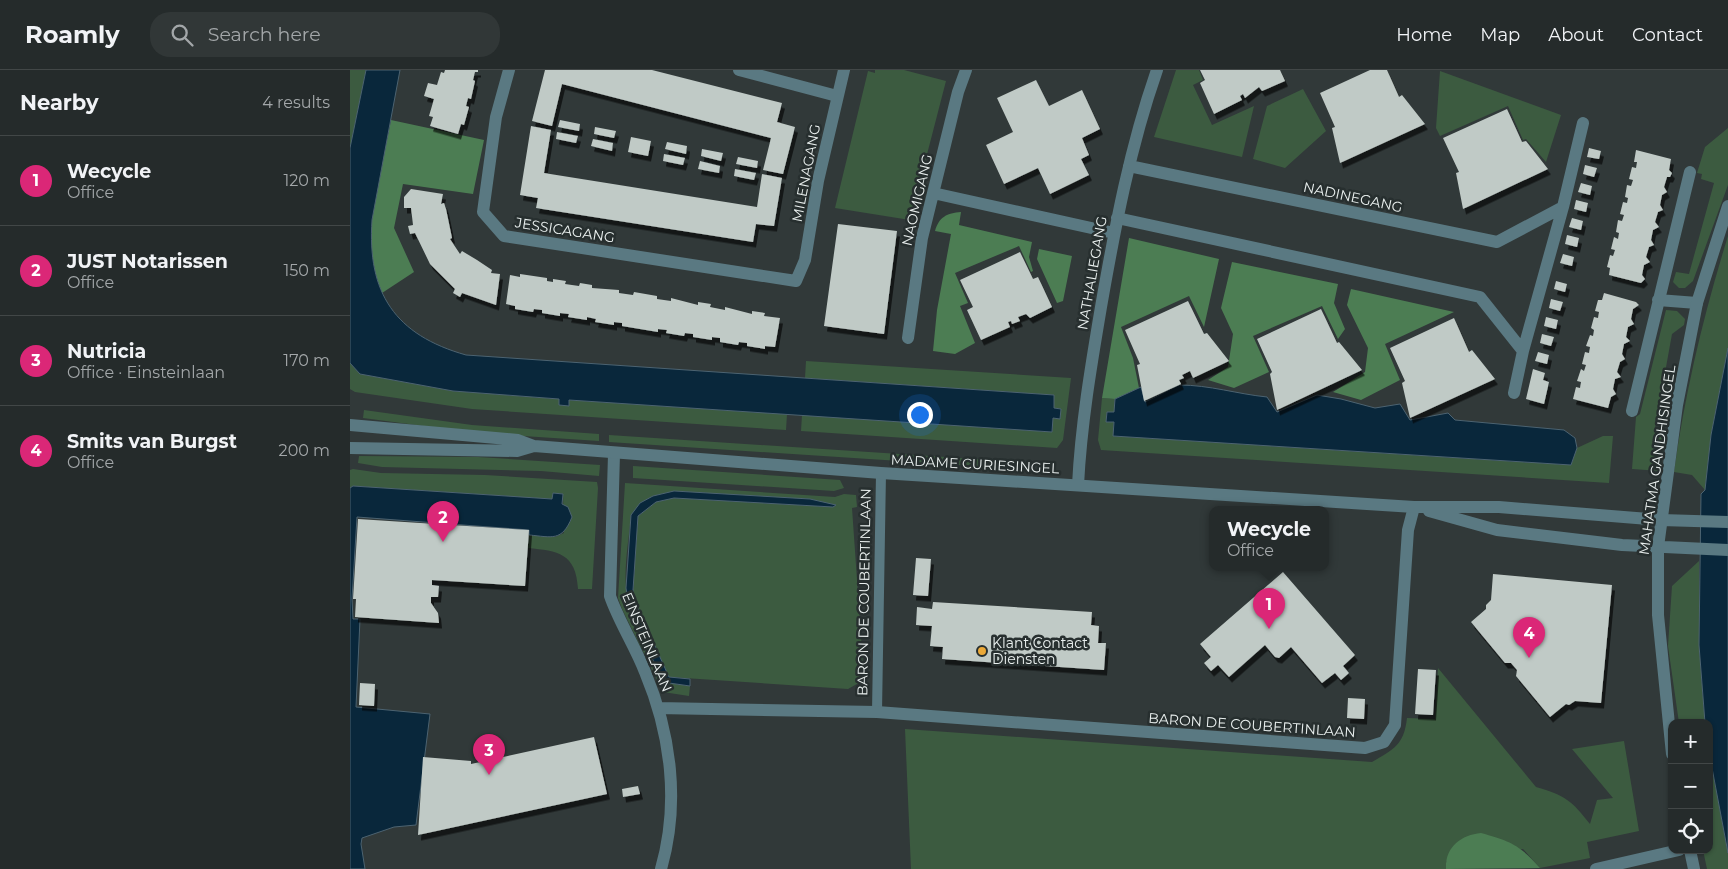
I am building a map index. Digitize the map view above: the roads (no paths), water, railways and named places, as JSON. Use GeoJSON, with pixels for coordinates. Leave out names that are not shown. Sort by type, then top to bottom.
{"type":"FeatureCollection","features":[{"type":"Feature","properties":{"kind":"street","name":"JESSICAGANG"},"geometry":{"type":"LineString","coordinates":[[510,70],[496,117],[483,212],[504,236],[796,282]]}},
{"type":"Feature","properties":{"kind":"street"},"geometry":{"type":"LineString","coordinates":[[740,70],[837,96]]}},
{"type":"Feature","properties":{"kind":"street","name":"MILENAGANG"},"geometry":{"type":"LineString","coordinates":[[796,282],[805,260],[818,181],[844,70]]}},
{"type":"Feature","properties":{"kind":"street","name":"NAOMIGANG"},"geometry":{"type":"LineString","coordinates":[[908,338],[922,238],[958,92],[966,70]]}},
{"type":"Feature","properties":{"kind":"street","name":"NATHALIEGANG"},"geometry":{"type":"LineString","coordinates":[[1078,485],[1089,375],[1114,233],[1130,166],[1157,70]]}},
{"type":"Feature","properties":{"kind":"street"},"geometry":{"type":"LineString","coordinates":[[1514,393],[1522,351],[1563,207],[1583,123]]}},
{"type":"Feature","properties":{"kind":"street","name":"NADINEGANG"},"geometry":{"type":"LineString","coordinates":[[1130,166],[1497,242],[1563,207]]}},
{"type":"Feature","properties":{"kind":"street","name":"MAHATMA GANDHISINGEL"},"geometry":{"type":"LineString","coordinates":[[1632,411],[1690,172]]}},
{"type":"Feature","properties":{"kind":"street"},"geometry":{"type":"LineString","coordinates":[[933,193],[1114,233]]}},
{"type":"Feature","properties":{"kind":"street","name":"MAHATMA GANDHISINGEL"},"geometry":{"type":"LineString","coordinates":[[1668,719],[1658,615],[1658,547],[1661,520],[1677,405],[1697,302],[1728,206]]}},
{"type":"Feature","properties":{"kind":"street"},"geometry":{"type":"LineString","coordinates":[[1117,218],[1480,297],[1522,351]]}},
{"type":"Feature","properties":{"kind":"street"},"geometry":{"type":"LineString","coordinates":[[1658,300],[1697,302]]}},
{"type":"Feature","properties":{"kind":"street","name":"MADAME CURIESINGEL"},"geometry":{"type":"LineString","coordinates":[[350,425],[518,440],[534,446],[614,454],[880,473],[1414,507],[1499,507],[1661,520],[1728,522]]}},
{"type":"Feature","properties":{"kind":"street","name":"MADAME CURIESINGEL"},"geometry":{"type":"LineString","coordinates":[[350,448],[517,451],[534,446]]}},
{"type":"Feature","properties":{"kind":"street","name":"EINSTEINLAAN"},"geometry":{"type":"LineString","coordinates":[[614,454],[610,596],[617,615],[645,671],[658,708],[672,774],[671,811],[661,869]]}},
{"type":"Feature","properties":{"kind":"street","name":"MADAME CURIESINGEL"},"geometry":{"type":"LineString","coordinates":[[1414,507],[1498,530],[1658,547],[1728,550]]}},
{"type":"Feature","properties":{"kind":"street","name":"BARON DE COUBERTINLAAN"},"geometry":{"type":"LineString","coordinates":[[658,708],[877,712],[1365,748],[1384,742],[1395,725],[1408,530],[1414,507]]}},
{"type":"Feature","properties":{"kind":"street"},"geometry":{"type":"LineString","coordinates":[[1596,869],[1668,853]]}},
{"type":"Feature","properties":{"kind":"street"},"geometry":{"type":"LineString","coordinates":[[1691,854],[1694,869]]}},
{"type":"Feature","properties":{"kind":"lane","name":"BARON DE COUBERTINLAAN"},"geometry":{"type":"LineString","coordinates":[[877,712],[880,473]]}},
{"type":"Feature","properties":{"kind":"water"},"geometry":{"type":"Polygon","coordinates":[[[366,70],[400,70],[372,220],[372,246],[375,269],[381,290],[390,307],[404,323],[421,336],[466,355],[1054,395],[1054,408],[1061,409],[1060,419],[1053,418],[1052,432],[569,400],[569,406],[559,405],[559,399],[453,391],[360,374],[350,363],[350,148],[366,70]]]}},
{"type":"Feature","properties":{"kind":"water"},"geometry":{"type":"Polygon","coordinates":[[[1728,348],[1728,853],[1713,773],[1713,719],[1705,719],[1699,645],[1701,494],[1705,490],[1711,435],[1728,348]]]}},
{"type":"Feature","properties":{"kind":"water"},"geometry":{"type":"Polygon","coordinates":[[[1179,385],[1202,386],[1267,397],[1277,412],[1317,395],[1375,408],[1400,404],[1410,420],[1448,413],[1455,420],[1564,430],[1575,438],[1577,448],[1571,465],[1113,436],[1114,422],[1106,422],[1107,412],[1114,412],[1115,399],[1141,387],[1145,402],[1179,385]]]}},
{"type":"Feature","properties":{"kind":"water"},"geometry":{"type":"Polygon","coordinates":[[[353,486],[552,499],[553,493],[563,494],[562,504],[568,507],[572,517],[564,531],[550,537],[529,535],[529,530],[357,517],[352,599],[353,619],[360,619],[356,707],[430,714],[416,825],[394,827],[362,838],[361,844],[365,869],[350,869],[350,488],[353,486]]]}},
{"type":"Feature","properties":{"kind":"water"},"geometry":{"type":"Polygon","coordinates":[[[674,491],[810,499],[836,505],[833,507],[674,498],[656,502],[638,516],[633,590],[635,602],[669,677],[690,679],[690,686],[669,683],[657,669],[629,607],[626,588],[631,515],[640,503],[653,496],[674,491]]]}},
{"type":"Feature","properties":{"kind":"place","name":"JUST Notarissen"},"geometry":{"type":"Point","coordinates":[443,542]}},
{"type":"Feature","properties":{"kind":"place","name":"Wecycle"},"geometry":{"type":"Point","coordinates":[1269,629]}},
{"type":"Feature","properties":{"kind":"place","name":"Klant Contact Diensten"},"geometry":{"type":"Point","coordinates":[982,651]}},
{"type":"Feature","properties":{"kind":"place","name":"Smits van Burgst"},"geometry":{"type":"Point","coordinates":[1529,658]}},
{"type":"Feature","properties":{"kind":"place","name":"Nutricia"},"geometry":{"type":"Point","coordinates":[489,775]}}]}
